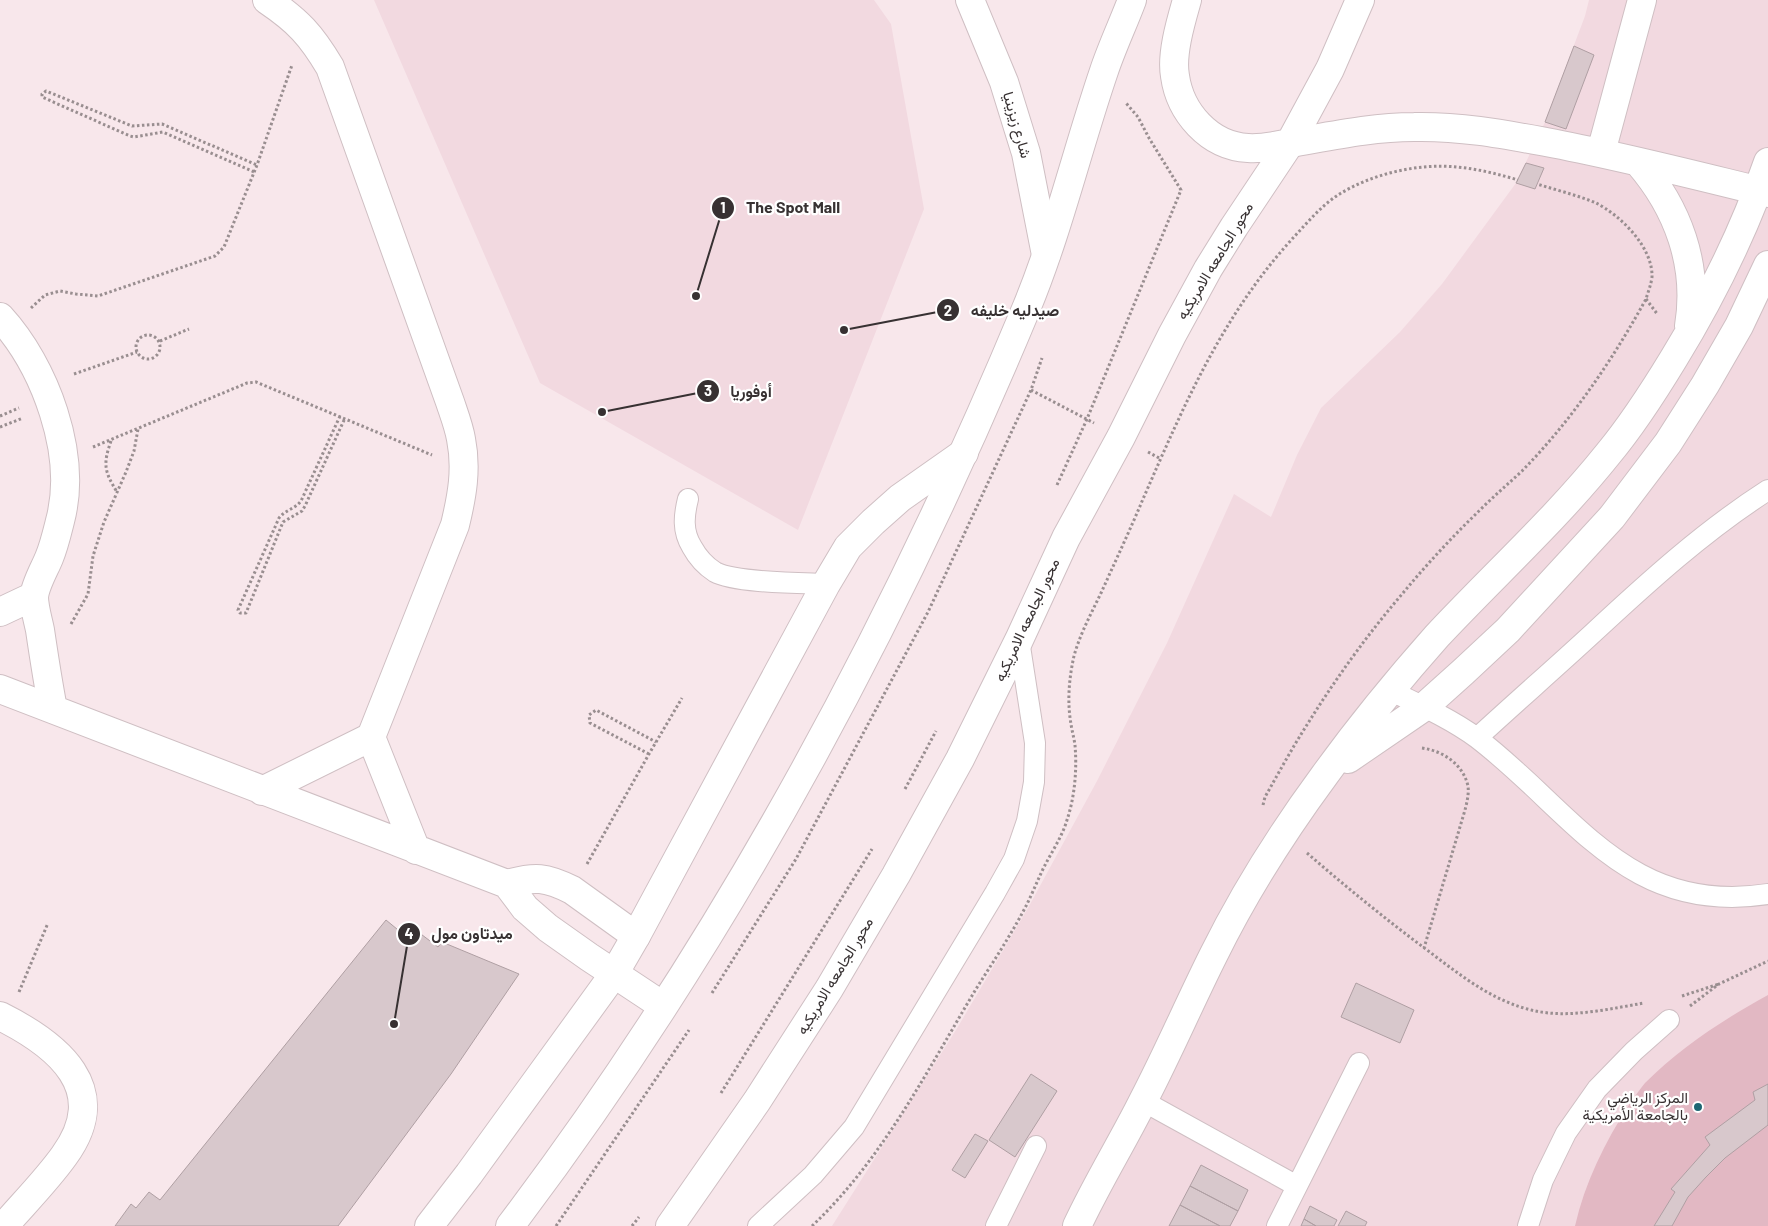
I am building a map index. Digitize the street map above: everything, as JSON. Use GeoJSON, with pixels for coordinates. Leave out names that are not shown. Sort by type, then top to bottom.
{"type":"FeatureCollection","features":[{"type":"Feature","properties":{"kind":"street"},"geometry":{"type":"LineString","coordinates":[[262,791],[371,736],[422,612],[455,525],[461,500],[464,469],[461,439],[450,402],[330,67],[305,29],[288,14],[267,0]]}},
{"type":"Feature","properties":{"kind":"street","name":"شارع زيزينيا"},"geometry":{"type":"LineString","coordinates":[[970,0],[1007,90],[1026,153],[1046,255]]}},
{"type":"Feature","properties":{"kind":"street"},"geometry":{"type":"LineString","coordinates":[[510,1226],[595,1108],[663,1006],[746,872],[824,736],[896,596],[964,453],[1028,306],[1105,69],[1132,0]]}},
{"type":"Feature","properties":{"kind":"street"},"geometry":{"type":"LineString","coordinates":[[1187,0],[1175,52],[1174,74],[1179,96],[1189,116],[1205,132],[1225,143],[1247,148],[1269,147],[1373,129],[1422,127],[1497,132],[1601,152],[1763,192]]}},
{"type":"Feature","properties":{"kind":"street","name":"محور الجامعه الامريكيه"},"geometry":{"type":"LineString","coordinates":[[670,1226],[757,1101],[829,989],[896,875],[955,767],[1019,640],[1066,538],[1121,437],[1172,335],[1208,269],[1290,143],[1330,69],[1360,0]]}},
{"type":"Feature","properties":{"kind":"street"},"geometry":{"type":"LineString","coordinates":[[1601,152],[1642,0]]}},
{"type":"Feature","properties":{"kind":"street"},"geometry":{"type":"LineString","coordinates":[[1638,162],[1664,195],[1682,233],[1690,274],[1690,316],[1687,336]]}},
{"type":"Feature","properties":{"kind":"street"},"geometry":{"type":"LineString","coordinates":[[1077,1226],[1090,1198],[1143,1101],[1214,954],[1265,862],[1324,775],[1391,691],[1436,638],[1566,504],[1610,451],[1651,395],[1726,266],[1763,192],[1768,162]]}},
{"type":"Feature","properties":{"kind":"street"},"geometry":{"type":"LineString","coordinates":[[1324,775],[1424,706],[1508,630],[1612,517],[1668,443],[1705,386],[1739,326],[1768,265]]}},
{"type":"Feature","properties":{"kind":"street"},"geometry":{"type":"LineString","coordinates":[[3,320],[28,354],[43,386],[56,420],[65,458],[66,485],[61,519],[50,557],[34,596],[52,710]]}},
{"type":"Feature","properties":{"kind":"street"},"geometry":{"type":"LineString","coordinates":[[429,1226],[475,1166],[614,974],[826,584],[848,547],[900,498],[964,453]]}},
{"type":"Feature","properties":{"kind":"street"},"geometry":{"type":"LineString","coordinates":[[0,612],[34,596]]}},
{"type":"Feature","properties":{"kind":"street"},"geometry":{"type":"LineString","coordinates":[[0,690],[507,884],[525,908],[588,957],[663,1006]]}},
{"type":"Feature","properties":{"kind":"street"},"geometry":{"type":"LineString","coordinates":[[371,736],[416,850]]}},
{"type":"Feature","properties":{"kind":"street"},"geometry":{"type":"LineString","coordinates":[[507,884],[528,878],[547,879],[572,890],[636,936]]}},
{"type":"Feature","properties":{"kind":"street"},"geometry":{"type":"LineString","coordinates":[[4,1018],[39,1040],[61,1057],[74,1074],[82,1091],[83,1114],[77,1134],[64,1156],[4,1226]]}},
{"type":"Feature","properties":{"kind":"lane"},"geometry":{"type":"LineString","coordinates":[[1477,738],[1670,563],[1722,521],[1768,490]]}},
{"type":"Feature","properties":{"kind":"lane"},"geometry":{"type":"LineString","coordinates":[[688,499],[684,512],[684,527],[688,541],[699,560],[717,573],[738,579],[826,584]]}},
{"type":"Feature","properties":{"kind":"lane"},"geometry":{"type":"LineString","coordinates":[[758,1226],[813,1175],[854,1127],[1014,859],[1028,821],[1034,782],[1035,743],[1019,640]]}},
{"type":"Feature","properties":{"kind":"lane"},"geometry":{"type":"LineString","coordinates":[[1391,691],[1424,706],[1477,738],[1608,854],[1642,876],[1672,888],[1700,895],[1724,898],[1768,894]]}},
{"type":"Feature","properties":{"kind":"lane"},"geometry":{"type":"LineString","coordinates":[[1528,1226],[1543,1180],[1566,1133],[1597,1089],[1634,1051],[1669,1020]]}},
{"type":"Feature","properties":{"kind":"lane"},"geometry":{"type":"LineString","coordinates":[[1277,1226],[1359,1063]]}},
{"type":"Feature","properties":{"kind":"lane"},"geometry":{"type":"LineString","coordinates":[[1143,1101],[1297,1186]]}},
{"type":"Feature","properties":{"kind":"lane"},"geometry":{"type":"LineString","coordinates":[[996,1226],[1036,1146]]}},
{"type":"Feature","properties":{"kind":"path"},"geometry":{"type":"LineString","coordinates":[[3,320],[33,307],[45,295],[60,291],[98,296],[215,256],[224,247],[254,172],[305,29]]}},
{"type":"Feature","properties":{"kind":"path"},"geometry":{"type":"LineString","coordinates":[[254,172],[163,132],[130,136],[42,97],[42,94],[46,91],[132,126],[162,124],[256,165]]}},
{"type":"Feature","properties":{"kind":"path"},"geometry":{"type":"LineString","coordinates":[[1053,492],[1086,419],[1181,190],[1138,117],[1125,102],[1122,111]]}},
{"type":"Feature","properties":{"kind":"path"},"geometry":{"type":"LineString","coordinates":[[812,1226],[852,1182],[898,1120],[1024,909],[1067,821],[1074,794],[1076,768],[1075,742],[1070,722],[1070,680],[1079,640],[1200,372],[1225,327],[1254,285],[1282,250],[1324,205],[1339,194],[1360,184],[1404,170],[1430,167],[1455,167],[1499,174],[1518,180]]}},
{"type":"Feature","properties":{"kind":"path"},"geometry":{"type":"LineString","coordinates":[[160,342],[189,329]]}},
{"type":"Feature","properties":{"kind":"path"},"geometry":{"type":"LineString","coordinates":[[147,334],[155,336],[160,342],[161,350],[157,356],[150,359],[142,357],[136,352],[136,343],[140,337],[147,334]]}},
{"type":"Feature","properties":{"kind":"path"},"geometry":{"type":"LineString","coordinates":[[43,386],[136,352]]}},
{"type":"Feature","properties":{"kind":"path"},"geometry":{"type":"LineString","coordinates":[[707,1001],[796,859],[924,621],[1031,390],[1043,353]]}},
{"type":"Feature","properties":{"kind":"path"},"geometry":{"type":"LineString","coordinates":[[998,374],[1161,459]]}},
{"type":"Feature","properties":{"kind":"path"},"geometry":{"type":"LineString","coordinates":[[65,458],[256,382],[464,469]]}},
{"type":"Feature","properties":{"kind":"path"},"geometry":{"type":"LineString","coordinates":[[340,416],[301,501],[278,518],[238,610],[240,613],[246,613],[283,522],[302,511],[305,506],[345,418]]}},
{"type":"Feature","properties":{"kind":"path"},"geometry":{"type":"LineString","coordinates":[[42,646],[70,627],[88,594],[93,556],[104,522],[134,450],[138,428]]}},
{"type":"Feature","properties":{"kind":"path"},"geometry":{"type":"LineString","coordinates":[[111,440],[105,458],[107,476],[117,492]]}},
{"type":"Feature","properties":{"kind":"path"},"geometry":{"type":"LineString","coordinates":[[572,890],[682,698]]}},
{"type":"Feature","properties":{"kind":"path"},"geometry":{"type":"LineString","coordinates":[[649,754],[590,723],[589,714],[596,710],[656,742]]}},
{"type":"Feature","properties":{"kind":"path"},"geometry":{"type":"LineString","coordinates":[[904,790],[936,730]]}},
{"type":"Feature","properties":{"kind":"path"},"geometry":{"type":"LineString","coordinates":[[1420,747],[1433,749],[1456,764],[1464,775],[1468,787],[1465,810],[1424,948]]}},
{"type":"Feature","properties":{"kind":"path"},"geometry":{"type":"LineString","coordinates":[[720,1095],[876,842]]}},
{"type":"Feature","properties":{"kind":"path"},"geometry":{"type":"LineString","coordinates":[[4,1018],[48,923]]}},
{"type":"Feature","properties":{"kind":"path"},"geometry":{"type":"LineString","coordinates":[[1669,1020],[1719,984],[1768,961]]}},
{"type":"Feature","properties":{"kind":"path"},"geometry":{"type":"LineString","coordinates":[[556,1226],[691,1026]]}},
{"type":"Feature","properties":{"kind":"path"},"geometry":{"type":"LineString","coordinates":[[632,1226],[642,1213]]}},
{"type":"Feature","properties":{"kind":"shaded area"},"geometry":{"type":"Polygon","coordinates":[[[374,0],[874,0],[891,24],[924,209],[798,530],[540,383],[374,0]]]}},
{"type":"Feature","properties":{"kind":"shaded area"},"geometry":{"type":"Polygon","coordinates":[[[1589,0],[1768,0],[1768,1226],[832,1226],[956,1030],[1028,908],[1097,781],[1167,643],[1234,494],[1271,517],[1297,455],[1321,408],[1400,332],[1442,284],[1516,183],[1545,122],[1585,16],[1589,0]]]}},
{"type":"Feature","properties":{"kind":"shaded area","name":"المركز الرياضي بالجامعة الأمريكية"},"geometry":{"type":"Polygon","coordinates":[[[1768,995],[1768,1226],[1575,1226],[1584,1194],[1604,1148],[1629,1105],[1645,1083],[1703,1035],[1768,995]]]}},
{"type":"Feature","properties":{"kind":"building"},"geometry":{"type":"Polygon","coordinates":[[[1574,46],[1594,55],[1566,129],[1545,122],[1574,46]]]}},
{"type":"Feature","properties":{"kind":"building"},"geometry":{"type":"Polygon","coordinates":[[[1526,163],[1544,168],[1535,189],[1516,183],[1526,163]]]}},
{"type":"Feature","properties":{"kind":"building"},"geometry":{"type":"Polygon","coordinates":[[[386,920],[403,934],[409,925],[438,947],[442,942],[519,974],[451,1074],[338,1226],[115,1226],[131,1204],[136,1208],[149,1192],[160,1200],[386,920]]]}},
{"type":"Feature","properties":{"kind":"building"},"geometry":{"type":"Polygon","coordinates":[[[1356,983],[1414,1010],[1400,1043],[1341,1017],[1356,983]]]}},
{"type":"Feature","properties":{"kind":"building"},"geometry":{"type":"Polygon","coordinates":[[[1031,1074],[1057,1091],[1015,1157],[989,1140],[1031,1074]]]}},
{"type":"Feature","properties":{"kind":"building"},"geometry":{"type":"Polygon","coordinates":[[[1768,1084],[1768,1125],[1725,1158],[1706,1177],[1688,1197],[1672,1226],[1654,1226],[1675,1192],[1671,1189],[1710,1145],[1705,1137],[1755,1100],[1753,1092],[1768,1084]]]}},
{"type":"Feature","properties":{"kind":"building"},"geometry":{"type":"Polygon","coordinates":[[[975,1134],[988,1141],[965,1178],[952,1170],[975,1134]]]}},
{"type":"Feature","properties":{"kind":"building"},"geometry":{"type":"Polygon","coordinates":[[[1201,1165],[1248,1190],[1238,1211],[1190,1186],[1201,1165]]]}},
{"type":"Feature","properties":{"kind":"building"},"geometry":{"type":"Polygon","coordinates":[[[1190,1186],[1238,1211],[1230,1226],[1220,1226],[1180,1205],[1190,1186]]]}},
{"type":"Feature","properties":{"kind":"building"},"geometry":{"type":"Polygon","coordinates":[[[1180,1205],[1220,1226],[1169,1226],[1180,1205]]]}},
{"type":"Feature","properties":{"kind":"building"},"geometry":{"type":"Polygon","coordinates":[[[1310,1206],[1337,1220],[1334,1226],[1316,1226],[1304,1219],[1310,1206]]]}},
{"type":"Feature","properties":{"kind":"building"},"geometry":{"type":"Polygon","coordinates":[[[1346,1211],[1367,1222],[1365,1226],[1338,1226],[1346,1211]]]}},
{"type":"Feature","properties":{"kind":"building"},"geometry":{"type":"Polygon","coordinates":[[[1304,1219],[1316,1226],[1301,1226],[1304,1219]]]}},
{"type":"Feature","properties":{"kind":"place","name":"The Spot Mall"},"geometry":{"type":"Point","coordinates":[696,296]}},
{"type":"Feature","properties":{"kind":"place","name":"صيدليه خليفه"},"geometry":{"type":"Point","coordinates":[844,330]}},
{"type":"Feature","properties":{"kind":"place","name":"أوفوريا"},"geometry":{"type":"Point","coordinates":[602,412]}},
{"type":"Feature","properties":{"kind":"place","name":"ميدتاون مول"},"geometry":{"type":"Point","coordinates":[394,1024]}},
{"type":"Feature","properties":{"kind":"place","name":"المركز الرياضي بالجامعة الأمريكية"},"geometry":{"type":"Point","coordinates":[1698,1107]}}]}
